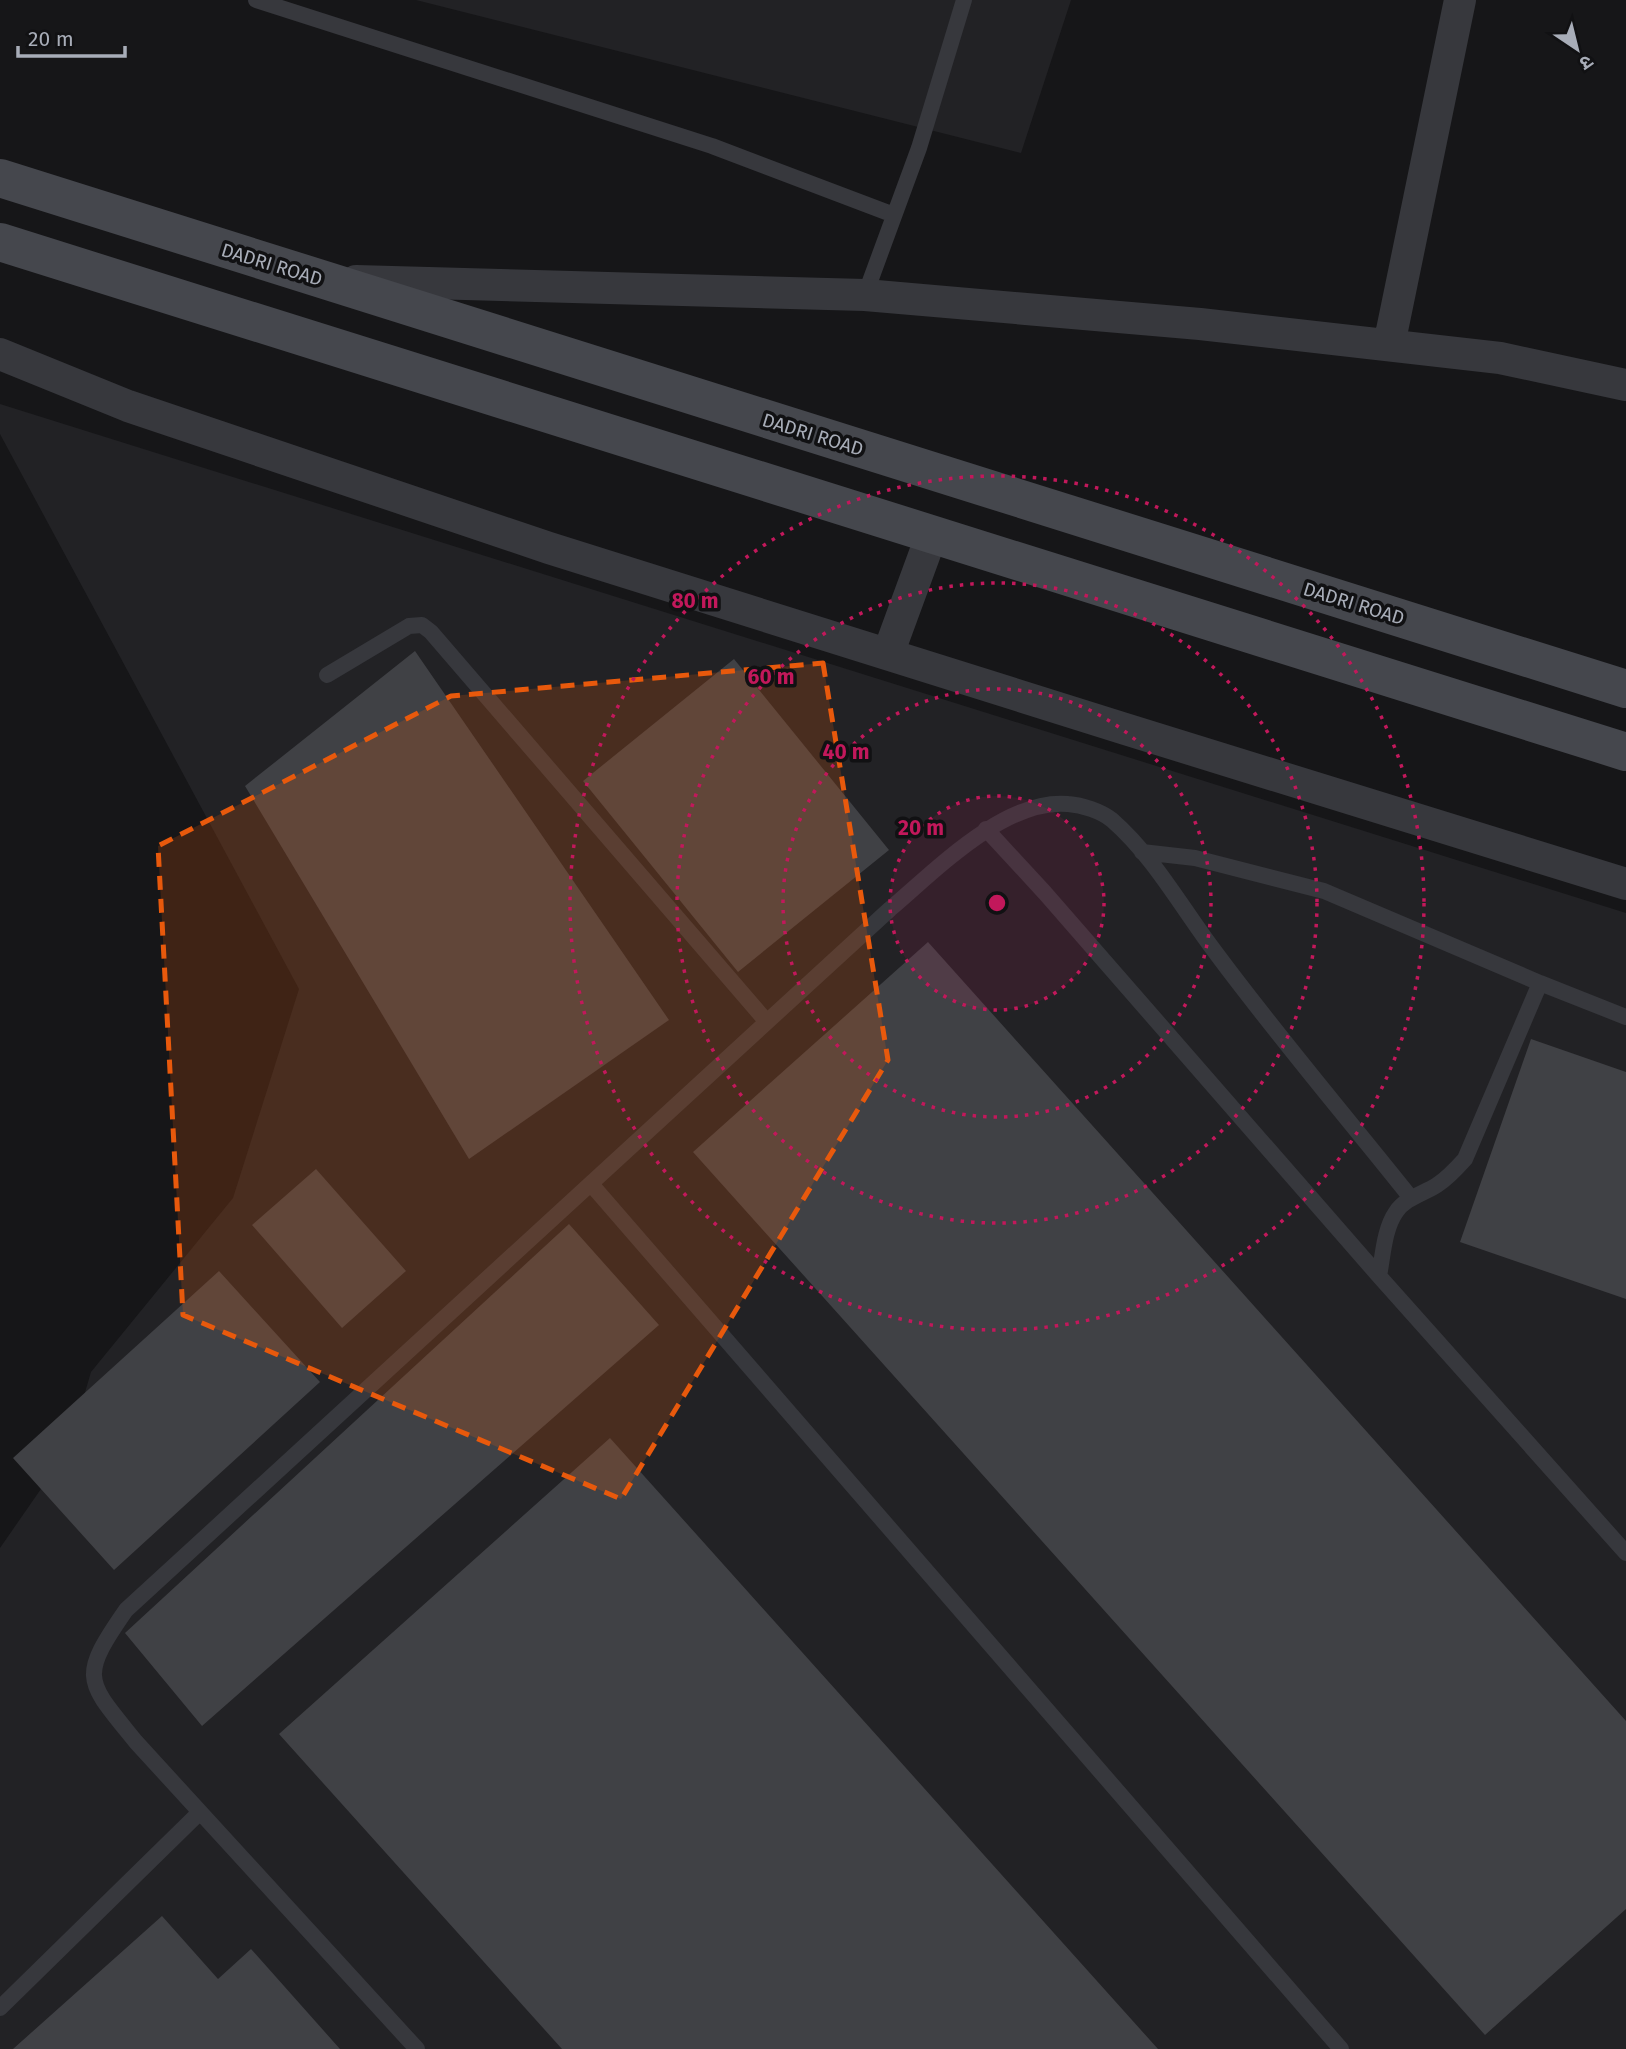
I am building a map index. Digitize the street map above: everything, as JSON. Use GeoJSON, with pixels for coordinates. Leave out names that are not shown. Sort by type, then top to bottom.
{"type":"FeatureCollection","features":[{"type":"Feature","properties":{"kind":"main road","name":"DADRI ROAD"},"geometry":{"type":"LineString","coordinates":[[0,178],[1626,689]]}},
{"type":"Feature","properties":{"kind":"main road"},"geometry":{"type":"LineString","coordinates":[[0,242],[921,563],[1626,751]]}},
{"type":"Feature","properties":{"kind":"street"},"geometry":{"type":"LineString","coordinates":[[1389,345],[1460,0]]}},
{"type":"Feature","properties":{"kind":"street"},"geometry":{"type":"LineString","coordinates":[[326,281],[865,295],[1200,324],[1500,358],[1626,385]]}},
{"type":"Feature","properties":{"kind":"street"},"geometry":{"type":"LineString","coordinates":[[0,354],[141,411],[549,548],[1626,884]]}},
{"type":"Feature","properties":{"kind":"street"},"geometry":{"type":"LineString","coordinates":[[888,654],[921,563]]}},
{"type":"Feature","properties":{"kind":"lane"},"geometry":{"type":"LineString","coordinates":[[256,0],[712,146],[894,215]]}},
{"type":"Feature","properties":{"kind":"lane"},"geometry":{"type":"LineString","coordinates":[[865,295],[919,148],[964,0]]}},
{"type":"Feature","properties":{"kind":"lane"},"geometry":{"type":"LineString","coordinates":[[327,675],[409,626],[422,625],[431,632],[767,1022]]}},
{"type":"Feature","properties":{"kind":"lane"},"geometry":{"type":"LineString","coordinates":[[417,2049],[199,1813],[102,1700],[94,1684],[93,1668],[105,1640],[126,1610],[890,909],[986,829],[1028,808],[1067,804],[1092,809],[1111,819],[1142,852],[1210,945],[1410,1198]]}},
{"type":"Feature","properties":{"kind":"lane"},"geometry":{"type":"LineString","coordinates":[[986,829],[1626,1553]]}},
{"type":"Feature","properties":{"kind":"lane"},"geometry":{"type":"LineString","coordinates":[[1142,852],[1195,858],[1324,891],[1626,1017]]}},
{"type":"Feature","properties":{"kind":"lane"},"geometry":{"type":"LineString","coordinates":[[1379,1276],[1391,1221],[1398,1209],[1410,1198],[1452,1174],[1465,1159],[1540,983]]}},
{"type":"Feature","properties":{"kind":"lane"},"geometry":{"type":"LineString","coordinates":[[591,1184],[1341,2049]]}},
{"type":"Feature","properties":{"kind":"lane"},"geometry":{"type":"LineString","coordinates":[[0,2008],[199,1813]]}},
{"type":"Feature","properties":{"kind":"highlighted area"},"geometry":{"type":"Polygon","coordinates":[[[823,663],[888,1060],[621,1499],[183,1315],[158,846],[451,696],[823,663]]]}},
{"type":"Feature","properties":{"kind":"shaded area"},"geometry":{"type":"Polygon","coordinates":[[[416,0],[1071,0],[1021,153],[416,0]]]}},
{"type":"Feature","properties":{"kind":"shaded area"},"geometry":{"type":"Polygon","coordinates":[[[0,404],[1626,913],[1626,2049],[0,2049],[0,1548],[68,1450],[91,1372],[233,1198],[299,989],[0,434],[0,404]]]}},
{"type":"Feature","properties":{"kind":"building"},"geometry":{"type":"Polygon","coordinates":[[[415,651],[669,1020],[469,1159],[245,786],[415,651]]]}},
{"type":"Feature","properties":{"kind":"building"},"geometry":{"type":"Polygon","coordinates":[[[734,659],[889,850],[738,972],[583,781],[734,659]]]}},
{"type":"Feature","properties":{"kind":"building"},"geometry":{"type":"Polygon","coordinates":[[[928,942],[1626,1721],[1626,1909],[1485,2035],[693,1152],[928,942]]]}},
{"type":"Feature","properties":{"kind":"building"},"geometry":{"type":"Polygon","coordinates":[[[1531,1039],[1626,1072],[1626,1299],[1460,1242],[1531,1039]]]}},
{"type":"Feature","properties":{"kind":"building"},"geometry":{"type":"Polygon","coordinates":[[[316,1169],[406,1271],[342,1328],[252,1225],[316,1169]]]}},
{"type":"Feature","properties":{"kind":"building"},"geometry":{"type":"Polygon","coordinates":[[[569,1224],[659,1325],[202,1726],[125,1633],[569,1224]]]}},
{"type":"Feature","properties":{"kind":"building"},"geometry":{"type":"Polygon","coordinates":[[[219,1271],[320,1382],[114,1570],[13,1458],[219,1271]]]}},
{"type":"Feature","properties":{"kind":"building"},"geometry":{"type":"Polygon","coordinates":[[[610,1438],[1158,2049],[562,2049],[279,1734],[610,1438]]]}},
{"type":"Feature","properties":{"kind":"building"},"geometry":{"type":"Polygon","coordinates":[[[162,1916],[218,1979],[251,1949],[340,2049],[13,2049],[162,1916]]]}}]}
